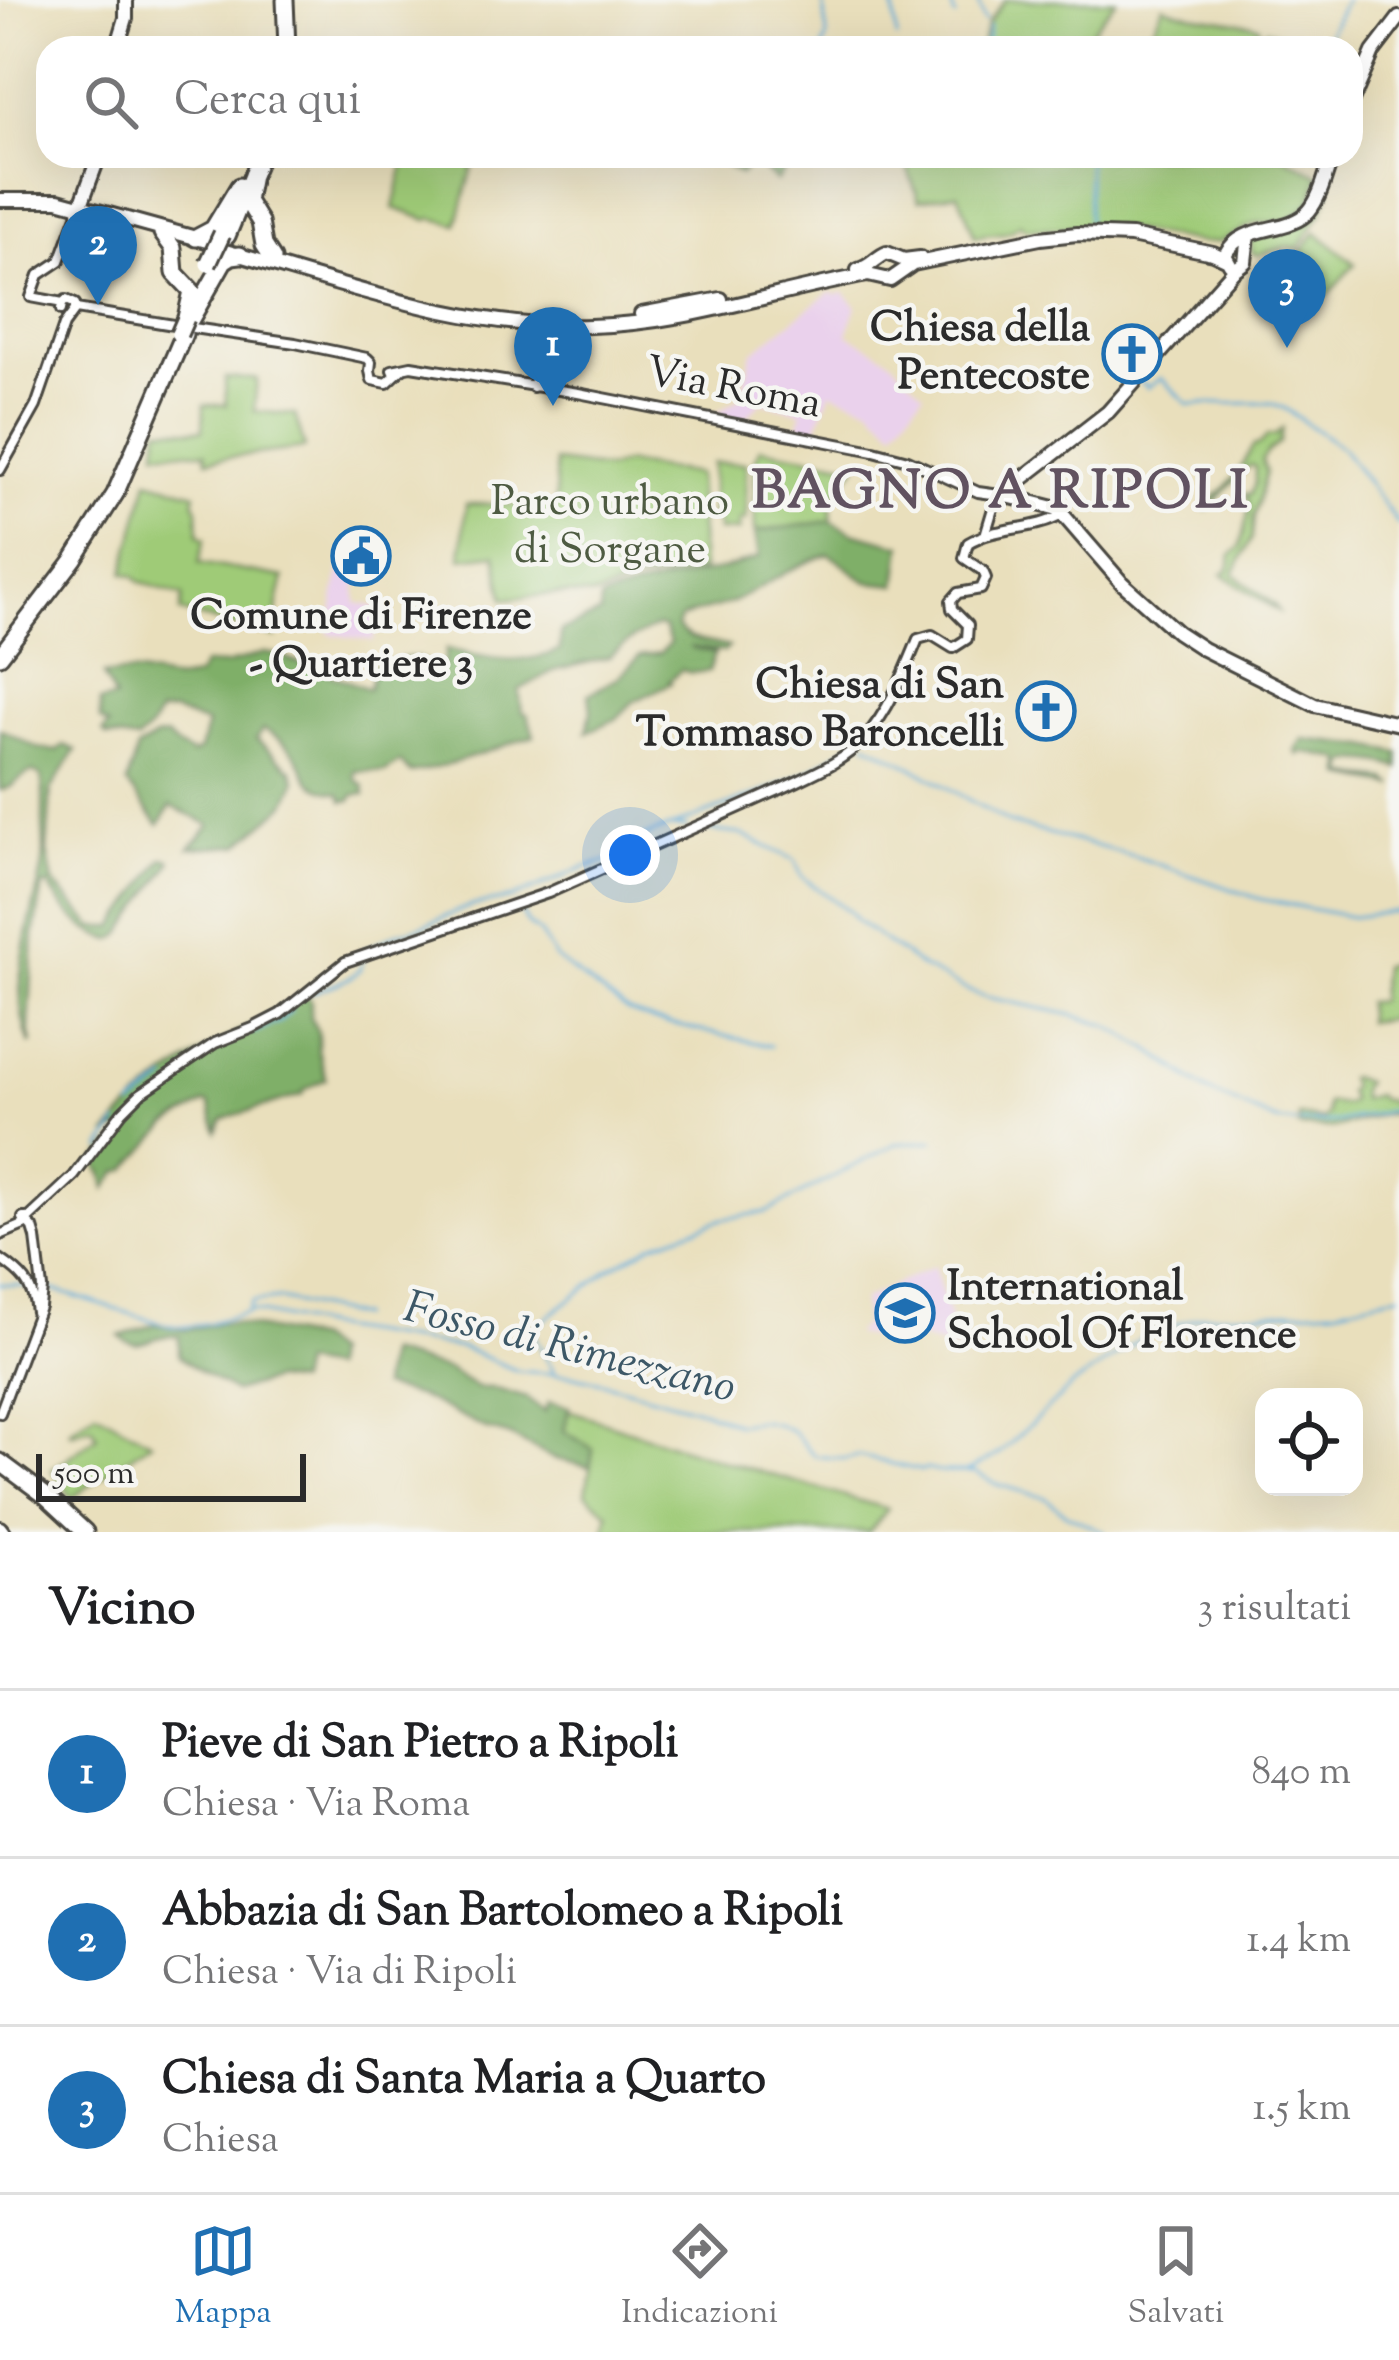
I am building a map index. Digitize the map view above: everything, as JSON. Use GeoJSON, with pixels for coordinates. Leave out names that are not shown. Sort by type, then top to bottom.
{"type":"FeatureCollection","features":[{"type":"Feature","properties":{"kind":"highway"},"geometry":{"type":"LineString","coordinates":[[287,0],[289,36]]}},
{"type":"Feature","properties":{"kind":"highway"},"geometry":{"type":"LineString","coordinates":[[249,174],[213,229],[186,240],[177,250],[180,275],[186,280],[196,280],[224,249],[252,168]]}},
{"type":"Feature","properties":{"kind":"highway"},"geometry":{"type":"LineString","coordinates":[[249,174],[246,200],[260,226],[265,250],[280,264]]}},
{"type":"Feature","properties":{"kind":"highway"},"geometry":{"type":"LineString","coordinates":[[1,650],[74,559],[115,494],[186,326],[224,249],[242,215],[251,214],[260,226],[256,249],[224,249]]}},
{"type":"Feature","properties":{"kind":"highway"},"geometry":{"type":"LineString","coordinates":[[162,233],[186,240]]}},
{"type":"Feature","properties":{"kind":"highway"},"geometry":{"type":"LineString","coordinates":[[186,240],[176,273],[192,291],[186,326]]}},
{"type":"Feature","properties":{"kind":"highway"},"geometry":{"type":"LineString","coordinates":[[186,326],[223,263],[232,256],[224,249]]}},
{"type":"Feature","properties":{"kind":"highway"},"geometry":{"type":"LineString","coordinates":[[0,1462],[85,1532]]}},
{"type":"Feature","properties":{"kind":"highway"},"geometry":{"type":"LineString","coordinates":[[0,1472],[73,1532]]}},
{"type":"Feature","properties":{"kind":"main road"},"geometry":{"type":"LineString","coordinates":[[121,36],[126,0]]}},
{"type":"Feature","properties":{"kind":"main road"},"geometry":{"type":"LineString","coordinates":[[1363,74],[1372,52],[1399,18]]}},
{"type":"Feature","properties":{"kind":"main road"},"geometry":{"type":"LineString","coordinates":[[80,207],[95,168]]}},
{"type":"Feature","properties":{"kind":"main road"},"geometry":{"type":"LineString","coordinates":[[1002,496],[1108,412],[1235,255],[1262,229],[1294,222],[1312,207],[1327,168]]}},
{"type":"Feature","properties":{"kind":"main road"},"geometry":{"type":"LineString","coordinates":[[0,202],[49,198],[478,318],[551,323],[613,325],[658,320],[856,277],[877,269],[887,253],[900,264],[913,264],[1077,234],[1131,236],[1235,255]]}},
{"type":"Feature","properties":{"kind":"main road"},"geometry":{"type":"LineString","coordinates":[[80,207],[162,233]]}},
{"type":"Feature","properties":{"kind":"main road"},"geometry":{"type":"LineString","coordinates":[[1199,245],[1226,243],[1257,226],[1278,225]]}},
{"type":"Feature","properties":{"kind":"main road"},"geometry":{"type":"LineString","coordinates":[[877,269],[890,280],[900,264],[910,260],[1043,232],[1087,228],[1123,230],[1235,255]]}},
{"type":"Feature","properties":{"kind":"main road","name":"Via Roma"},"geometry":{"type":"LineString","coordinates":[[1002,496],[1049,506],[1063,514]]}},
{"type":"Feature","properties":{"kind":"main road"},"geometry":{"type":"LineString","coordinates":[[1063,514],[1116,577],[1203,650],[1315,705],[1399,724]]}},
{"type":"Feature","properties":{"kind":"street"},"geometry":{"type":"LineString","coordinates":[[80,207],[60,261],[39,274],[31,297],[65,308],[186,326]]}},
{"type":"Feature","properties":{"kind":"street"},"geometry":{"type":"LineString","coordinates":[[0,470],[36,406],[64,325],[65,308]]}},
{"type":"Feature","properties":{"kind":"street"},"geometry":{"type":"LineString","coordinates":[[533,387],[551,323]]}},
{"type":"Feature","properties":{"kind":"street","name":"Via Roma"},"geometry":{"type":"LineString","coordinates":[[186,326],[366,357],[370,371],[375,368],[393,374],[405,367],[533,387],[874,451],[1002,496]]}},
{"type":"Feature","properties":{"kind":"street"},"geometry":{"type":"LineString","coordinates":[[985,533],[1002,496]]}},
{"type":"Feature","properties":{"kind":"street"},"geometry":{"type":"LineString","coordinates":[[0,1235],[28,1223],[140,1094],[215,1043],[280,1014],[335,969],[365,953],[549,892],[783,788],[854,748],[868,735],[892,696],[918,639],[932,635],[953,647],[967,639],[968,625],[952,609],[951,601],[958,593],[981,590],[986,578],[964,558],[969,542],[985,533],[1034,526],[1063,514]]}},
{"type":"Feature","properties":{"kind":"street"},"geometry":{"type":"LineString","coordinates":[[0,1413],[40,1307],[28,1223]]}},
{"type":"Feature","properties":{"kind":"street"},"geometry":{"type":"LineString","coordinates":[[0,1259],[36,1286]]}},
{"type":"Feature","properties":{"kind":"shaded area"},"geometry":{"type":"Polygon","coordinates":[[[830,292],[843,292],[857,306],[847,334],[889,358],[924,393],[895,430],[869,406],[831,392],[814,435],[797,433],[802,412],[761,402],[743,421],[714,415],[741,397],[752,352],[830,292]]]}},
{"type":"Feature","properties":{"kind":"shaded area"},"geometry":{"type":"Polygon","coordinates":[[[341,561],[364,565],[361,585],[356,585],[357,603],[382,608],[383,632],[374,632],[374,641],[328,634],[341,561]]]}},
{"type":"Feature","properties":{"kind":"shaded area","name":"International School Of Florence"},"geometry":{"type":"Polygon","coordinates":[[[934,1266],[960,1351],[909,1336],[883,1340],[854,1334],[864,1325],[862,1300],[934,1266]]]}},
{"type":"Feature","properties":{"kind":"green space"},"geometry":{"type":"Polygon","coordinates":[[[1005,0],[1116,0],[1090,33],[1093,36],[984,36],[1005,0]]]}},
{"type":"Feature","properties":{"kind":"green space"},"geometry":{"type":"Polygon","coordinates":[[[1163,6],[1259,26],[1262,36],[1148,36],[1163,6]]]}},
{"type":"Feature","properties":{"kind":"green space"},"geometry":{"type":"Polygon","coordinates":[[[403,168],[473,168],[457,225],[394,208],[403,168]]]}},
{"type":"Feature","properties":{"kind":"green space"},"geometry":{"type":"Polygon","coordinates":[[[761,168],[786,168],[776,181],[761,168]]]}},
{"type":"Feature","properties":{"kind":"green space"},"geometry":{"type":"Polygon","coordinates":[[[907,168],[1305,168],[1320,176],[1310,203],[1288,221],[1255,223],[1219,242],[1112,227],[1025,229],[1020,224],[1004,233],[975,237],[958,193],[919,200],[907,168]]]}},
{"type":"Feature","properties":{"kind":"green space"},"geometry":{"type":"Polygon","coordinates":[[[1323,191],[1330,191],[1322,212],[1298,249],[1252,253],[1251,238],[1291,226],[1323,191]]]}},
{"type":"Feature","properties":{"kind":"green space"},"geometry":{"type":"Polygon","coordinates":[[[1316,232],[1355,264],[1320,304],[1302,288],[1300,254],[1316,232]]]}},
{"type":"Feature","properties":{"kind":"green space"},"geometry":{"type":"Polygon","coordinates":[[[225,378],[257,379],[254,411],[295,415],[305,448],[207,460],[206,452],[157,451],[159,428],[203,430],[204,405],[226,405],[225,378]]]}},
{"type":"Feature","properties":{"kind":"green space"},"geometry":{"type":"Polygon","coordinates":[[[1282,429],[1279,443],[1262,460],[1266,472],[1252,538],[1234,574],[1278,611],[1222,574],[1240,547],[1250,505],[1246,494],[1251,494],[1255,483],[1255,467],[1250,465],[1207,510],[1203,508],[1228,485],[1253,446],[1282,429]]]}},
{"type":"Feature","properties":{"kind":"green space"},"geometry":{"type":"Polygon","coordinates":[[[760,448],[857,465],[828,503],[831,521],[755,532],[755,460],[760,448]]]}},
{"type":"Feature","properties":{"kind":"green space","name":"Parco urbano di Sorgane"},"geometry":{"type":"Polygon","coordinates":[[[555,462],[609,469],[625,463],[697,474],[702,571],[632,582],[598,596],[504,599],[496,554],[461,558],[466,504],[556,505],[555,462]]]}},
{"type":"Feature","properties":{"kind":"green space"},"geometry":{"type":"Polygon","coordinates":[[[712,463],[746,463],[746,520],[739,520],[739,531],[718,531],[718,521],[712,520],[712,463]]]}},
{"type":"Feature","properties":{"kind":"green space"},"geometry":{"type":"Polygon","coordinates":[[[148,480],[196,493],[199,536],[205,538],[199,563],[284,578],[275,637],[180,612],[183,596],[124,573],[148,480]]]}},
{"type":"Feature","properties":{"kind":"green space"},"geometry":{"type":"Polygon","coordinates":[[[831,521],[852,532],[902,545],[897,585],[867,582],[829,554],[817,558],[735,601],[680,619],[677,627],[688,636],[729,647],[724,652],[690,647],[715,653],[709,671],[681,670],[671,683],[587,732],[589,694],[617,678],[640,656],[660,653],[670,643],[664,628],[657,626],[609,657],[553,671],[519,690],[522,712],[528,715],[534,736],[426,770],[410,773],[400,762],[385,772],[355,771],[365,794],[351,800],[343,801],[340,794],[316,786],[289,747],[263,729],[256,739],[292,770],[296,781],[286,804],[239,845],[190,848],[210,825],[171,806],[159,825],[127,784],[137,749],[166,736],[193,754],[200,750],[207,724],[173,712],[159,713],[137,741],[103,732],[109,726],[100,720],[100,702],[115,699],[103,675],[135,673],[182,679],[197,676],[204,664],[226,665],[264,653],[369,689],[374,666],[412,657],[433,667],[443,666],[446,649],[489,658],[532,658],[560,650],[561,631],[600,614],[601,600],[759,557],[755,532],[831,521]]]}},
{"type":"Feature","properties":{"kind":"green space"},"geometry":{"type":"Polygon","coordinates":[[[0,729],[38,748],[57,751],[64,745],[76,750],[51,790],[47,851],[53,882],[94,927],[115,927],[163,858],[171,863],[113,940],[83,926],[48,884],[43,886],[34,937],[30,1044],[20,1001],[21,979],[43,862],[43,786],[41,776],[33,772],[0,790],[0,729]]]}},
{"type":"Feature","properties":{"kind":"green space"},"geometry":{"type":"Polygon","coordinates":[[[1303,739],[1399,753],[1399,769],[1373,762],[1347,763],[1348,775],[1387,780],[1395,786],[1343,776],[1340,759],[1298,755],[1303,739]]]}},
{"type":"Feature","properties":{"kind":"green space"},"geometry":{"type":"Polygon","coordinates":[[[1399,962],[1399,1018],[1366,1022],[1366,1002],[1378,1002],[1382,966],[1399,962]]]}},
{"type":"Feature","properties":{"kind":"green space"},"geometry":{"type":"Polygon","coordinates":[[[307,995],[326,1079],[302,1095],[223,1119],[217,1131],[205,1103],[168,1125],[106,1189],[95,1161],[124,1135],[122,1129],[109,1133],[128,1110],[175,1071],[307,995]]]}},
{"type":"Feature","properties":{"kind":"green space"},"geometry":{"type":"Polygon","coordinates":[[[1351,1077],[1365,1082],[1361,1099],[1376,1095],[1399,1104],[1399,1114],[1334,1128],[1299,1127],[1299,1116],[1322,1120],[1327,1104],[1349,1103],[1351,1077]]]}},
{"type":"Feature","properties":{"kind":"green space"},"geometry":{"type":"Polygon","coordinates":[[[218,1323],[317,1340],[332,1354],[330,1369],[301,1364],[297,1383],[273,1380],[234,1392],[179,1355],[179,1336],[135,1344],[120,1336],[155,1324],[184,1330],[218,1323]]]}},
{"type":"Feature","properties":{"kind":"green space"},"geometry":{"type":"Polygon","coordinates":[[[386,1353],[448,1370],[477,1388],[527,1398],[545,1412],[548,1402],[569,1407],[564,1431],[593,1449],[590,1467],[552,1458],[420,1397],[381,1387],[386,1353]]]}},
{"type":"Feature","properties":{"kind":"green space"},"geometry":{"type":"Polygon","coordinates":[[[568,1410],[888,1509],[869,1532],[604,1532],[609,1513],[586,1494],[593,1449],[564,1432],[568,1410]]]}},
{"type":"Feature","properties":{"kind":"green space"},"geometry":{"type":"Polygon","coordinates":[[[96,1411],[151,1442],[72,1498],[52,1470],[97,1436],[92,1426],[70,1433],[96,1411]]]}},
{"type":"Feature","properties":{"kind":"waterway"},"geometry":{"type":"LineString","coordinates":[[823,0],[827,36]]}},
{"type":"Feature","properties":{"kind":"waterway"},"geometry":{"type":"LineString","coordinates":[[893,0],[897,36]]}},
{"type":"Feature","properties":{"kind":"waterway"},"geometry":{"type":"LineString","coordinates":[[950,0],[955,17]]}},
{"type":"Feature","properties":{"kind":"waterway"},"geometry":{"type":"LineString","coordinates":[[977,0],[985,21]]}},
{"type":"Feature","properties":{"kind":"waterway"},"geometry":{"type":"LineString","coordinates":[[1328,36],[1345,0]]}},
{"type":"Feature","properties":{"kind":"waterway"},"geometry":{"type":"LineString","coordinates":[[987,36],[989,27]]}},
{"type":"Feature","properties":{"kind":"waterway"},"geometry":{"type":"LineString","coordinates":[[1088,168],[1088,213]]}},
{"type":"Feature","properties":{"kind":"waterway"},"geometry":{"type":"LineString","coordinates":[[1088,216],[1088,221]]}},
{"type":"Feature","properties":{"kind":"waterway"},"geometry":{"type":"LineString","coordinates":[[1108,345],[1134,376]]}},
{"type":"Feature","properties":{"kind":"waterway"},"geometry":{"type":"LineString","coordinates":[[1141,382],[1148,388],[1161,378],[1188,404],[1271,403],[1286,409],[1342,448],[1399,525]]}},
{"type":"Feature","properties":{"kind":"waterway"},"geometry":{"type":"LineString","coordinates":[[671,827],[772,789],[856,742]]}},
{"type":"Feature","properties":{"kind":"waterway"},"geometry":{"type":"LineString","coordinates":[[866,743],[1009,823],[1134,856],[1260,899],[1352,917],[1399,911]]}},
{"type":"Feature","properties":{"kind":"waterway"},"geometry":{"type":"LineString","coordinates":[[312,993],[355,974],[364,950],[397,933],[470,906],[513,898],[612,860],[624,846],[659,831],[687,828]]}},
{"type":"Feature","properties":{"kind":"waterway"},"geometry":{"type":"LineString","coordinates":[[699,829],[740,834],[795,860],[802,877],[858,922],[923,968],[969,991],[1107,1025],[1206,1090],[1276,1121],[1295,1123]]}},
{"type":"Feature","properties":{"kind":"waterway"},"geometry":{"type":"LineString","coordinates":[[517,905],[556,959],[627,1011],[771,1046]]}},
{"type":"Feature","properties":{"kind":"waterway"},"geometry":{"type":"LineString","coordinates":[[253,1032],[280,1021],[291,1010]]}},
{"type":"Feature","properties":{"kind":"waterway"},"geometry":{"type":"LineString","coordinates":[[132,1107],[167,1080]]}},
{"type":"Feature","properties":{"kind":"waterway"},"geometry":{"type":"LineString","coordinates":[[1299,1123],[1338,1122],[1399,1109]]}},
{"type":"Feature","properties":{"kind":"waterway"},"geometry":{"type":"LineString","coordinates":[[102,1149],[118,1123]]}},
{"type":"Feature","properties":{"kind":"waterway"},"geometry":{"type":"LineString","coordinates":[[555,1373],[531,1330],[611,1268],[653,1244],[722,1219],[767,1212],[895,1144],[934,1141]]}},
{"type":"Feature","properties":{"kind":"waterway","name":"Fosso di Rimezzano"},"geometry":{"type":"LineString","coordinates":[[0,1284],[38,1287]]}},
{"type":"Feature","properties":{"kind":"waterway","name":"Fosso di Rimezzano"},"geometry":{"type":"LineString","coordinates":[[47,1288],[167,1325],[209,1323],[252,1311],[462,1348],[518,1371],[606,1383],[737,1424],[777,1424],[792,1431],[815,1456],[859,1456],[923,1471],[975,1472],[996,1484],[1046,1498],[1066,1514],[1105,1532]]}},
{"type":"Feature","properties":{"kind":"waterway"},"geometry":{"type":"LineString","coordinates":[[968,1471],[999,1454],[1072,1386],[1149,1333],[1205,1315],[1336,1309],[1399,1294]]}},
{"type":"Feature","properties":{"kind":"waterway"},"geometry":{"type":"LineString","coordinates":[[248,1309],[252,1302],[279,1299],[359,1317]]}},
{"type":"Feature","properties":{"kind":"place","name":"Abbazia di San Bartolomeo a Ripoli"},"geometry":{"type":"Point","coordinates":[98,305]}},
{"type":"Feature","properties":{"kind":"place","name":"Chiesa di Santa Maria a Quarto"},"geometry":{"type":"Point","coordinates":[1287,348]}},
{"type":"Feature","properties":{"kind":"place","name":"Chiesa della Pentecoste"},"geometry":{"type":"Point","coordinates":[1132,354]}},
{"type":"Feature","properties":{"kind":"place","name":"Pieve di San Pietro a Ripoli"},"geometry":{"type":"Point","coordinates":[553,406]}},
{"type":"Feature","properties":{"kind":"place","name":"Comune di Firenze - Quartiere 3"},"geometry":{"type":"Point","coordinates":[361,556]}},
{"type":"Feature","properties":{"kind":"place","name":"Chiesa di San Tommaso Baroncelli"},"geometry":{"type":"Point","coordinates":[1046,711]}},
{"type":"Feature","properties":{"kind":"place","name":"International School Of Florence"},"geometry":{"type":"Point","coordinates":[905,1313]}},
{"type":"Feature","properties":{"kind":"district","name":"BAGNO A RIPOLI"},"geometry":{"type":"Point","coordinates":[1001,494]}}]}
